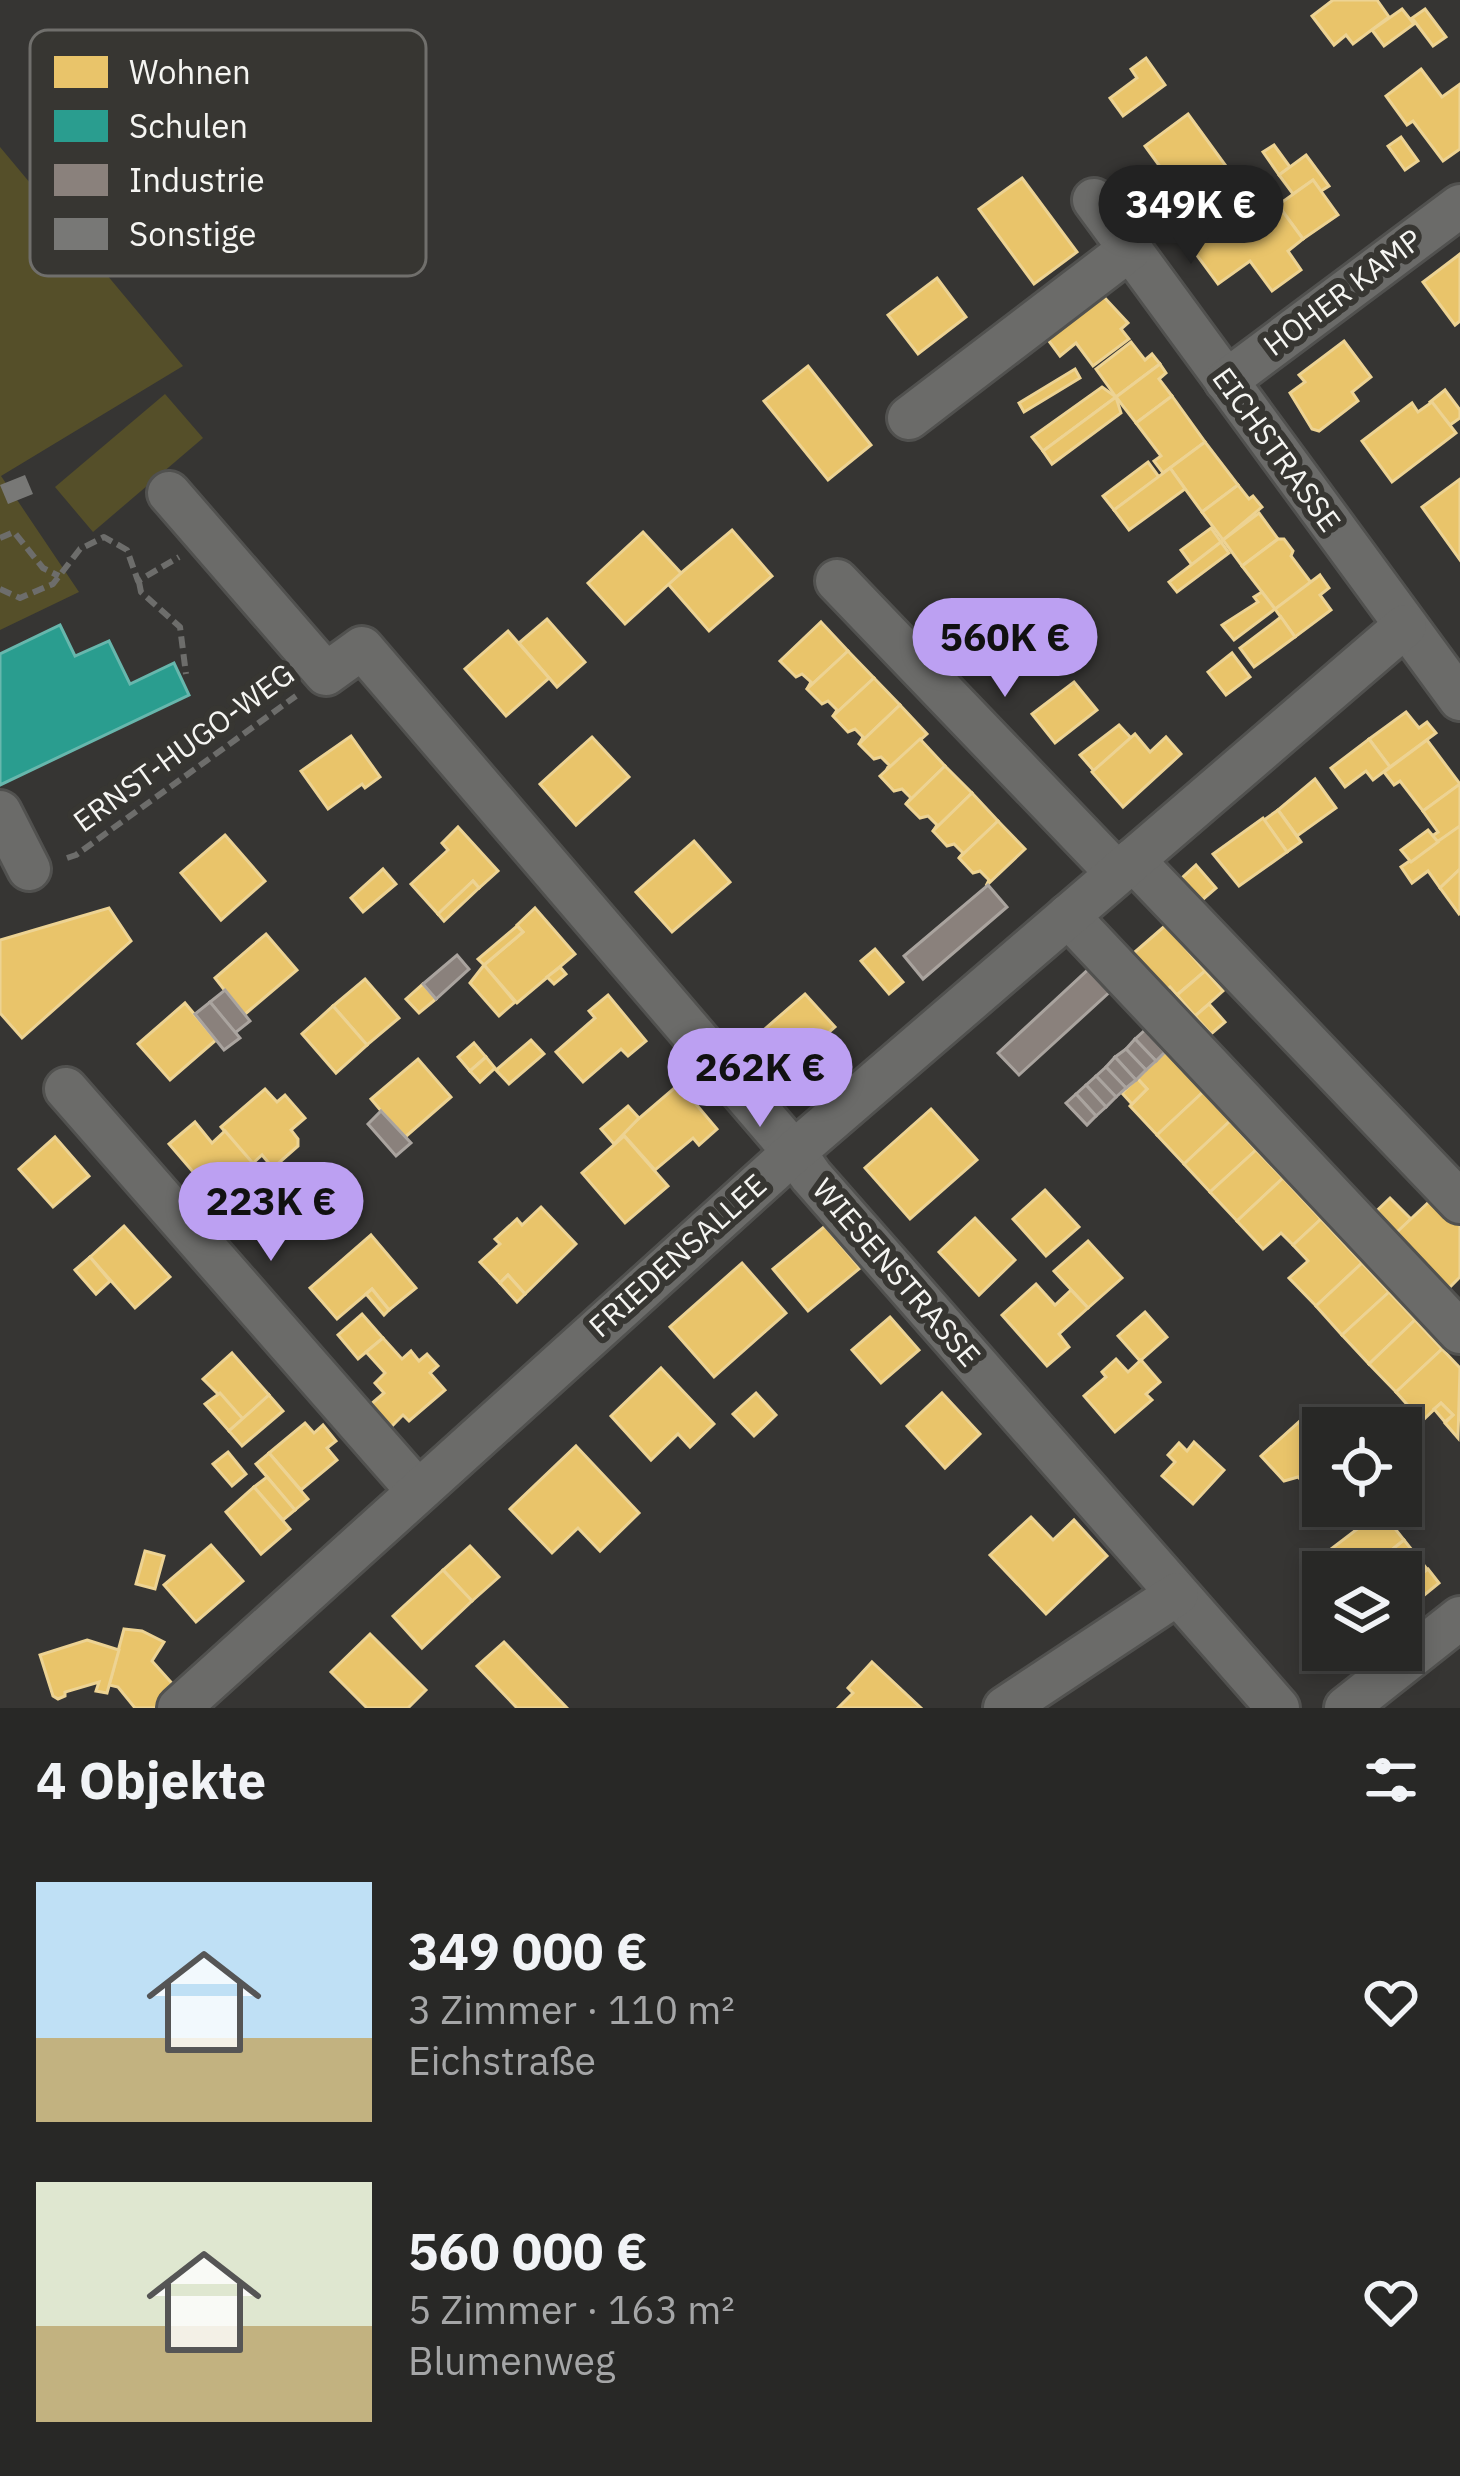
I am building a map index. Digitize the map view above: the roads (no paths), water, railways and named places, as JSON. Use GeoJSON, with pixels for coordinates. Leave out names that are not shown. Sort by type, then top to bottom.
{"type":"FeatureCollection","features":[{"type":"Feature","properties":{"kind":"street","name":"EICHSTRASSE"},"geometry":{"type":"LineString","coordinates":[[1094,200],[1460,699]]}},
{"type":"Feature","properties":{"kind":"street","name":"HOHER KAMP"},"geometry":{"type":"LineString","coordinates":[[1226,381],[1460,206]]}},
{"type":"Feature","properties":{"kind":"street"},"geometry":{"type":"LineString","coordinates":[[909,418],[1130,249]]}},
{"type":"Feature","properties":{"kind":"street","name":"WIESENSTRASSE"},"geometry":{"type":"LineString","coordinates":[[169,493],[326,674],[362,648],[826,1194],[1278,1708]]}},
{"type":"Feature","properties":{"kind":"street"},"geometry":{"type":"LineString","coordinates":[[837,581],[1460,1202]]}},
{"type":"Feature","properties":{"kind":"street","name":"FRIEDENSALLEE"},"geometry":{"type":"LineString","coordinates":[[179,1708],[794,1152],[1405,626]]}},
{"type":"Feature","properties":{"kind":"street"},"geometry":{"type":"LineString","coordinates":[[0,812],[29,869]]}},
{"type":"Feature","properties":{"kind":"street"},"geometry":{"type":"LineString","coordinates":[[1068,916],[1460,1332]]}},
{"type":"Feature","properties":{"kind":"street"},"geometry":{"type":"LineString","coordinates":[[66,1089],[417,1490]]}},
{"type":"Feature","properties":{"kind":"street"},"geometry":{"type":"LineString","coordinates":[[1005,1708],[1178,1594]]}},
{"type":"Feature","properties":{"kind":"street"},"geometry":{"type":"LineString","coordinates":[[1346,1708],[1460,1618]]}}]}
